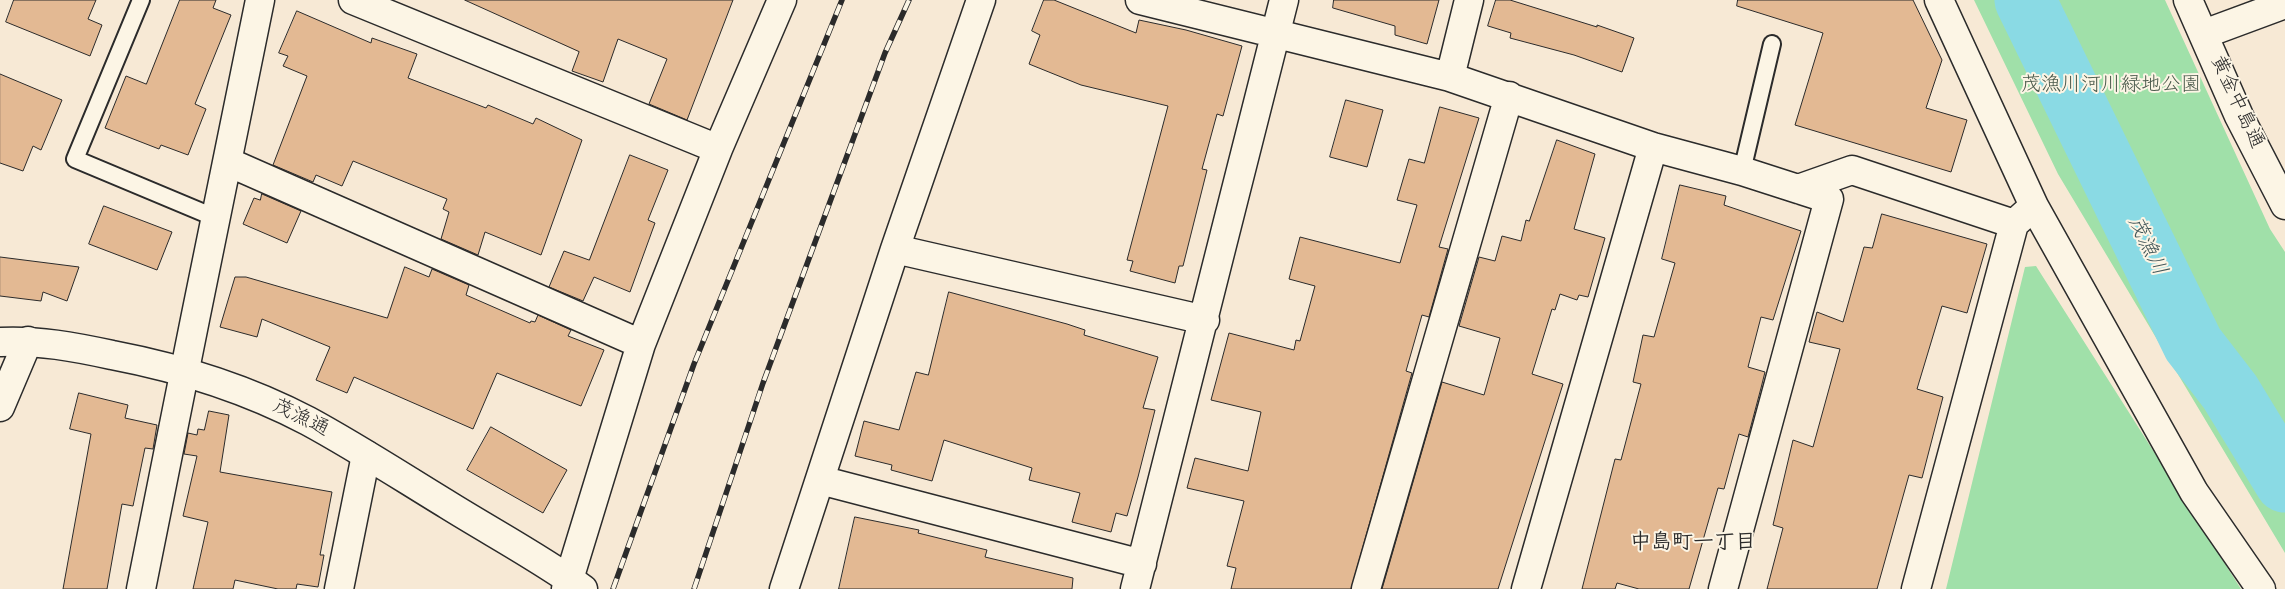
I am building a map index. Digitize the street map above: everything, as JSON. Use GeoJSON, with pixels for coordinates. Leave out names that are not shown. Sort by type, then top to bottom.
{"type":"FeatureCollection","features":[{"type":"Feature","properties":{"kind":"street"},"geometry":{"type":"LineString","coordinates":[[141,589],[183,370],[228,162],[260,0]]}},
{"type":"Feature","properties":{"kind":"street"},"geometry":{"type":"LineString","coordinates":[[353,0],[718,149]]}},
{"type":"Feature","properties":{"kind":"street"},"geometry":{"type":"LineString","coordinates":[[573,586],[641,344],[718,149],[782,0]]}},
{"type":"Feature","properties":{"kind":"street"},"geometry":{"type":"LineString","coordinates":[[784,589],[894,249],[981,0]]}},
{"type":"Feature","properties":{"kind":"street"},"geometry":{"type":"LineString","coordinates":[[1140,0],[1450,77],[1653,147],[1742,171],[1829,199],[1723,589]]}},
{"type":"Feature","properties":{"kind":"street"},"geometry":{"type":"LineString","coordinates":[[820,480],[1138,577],[1284,0]]}},
{"type":"Feature","properties":{"kind":"street"},"geometry":{"type":"LineString","coordinates":[[1450,77],[1469,0]]}},
{"type":"Feature","properties":{"kind":"street"},"geometry":{"type":"LineString","coordinates":[[1939,0],[2034,206],[2194,492],[2261,589]]}},
{"type":"Feature","properties":{"kind":"street","name":"黄金中島通"},"geometry":{"type":"LineString","coordinates":[[2188,0],[2239,116],[2285,205]]}},
{"type":"Feature","properties":{"kind":"street"},"geometry":{"type":"LineString","coordinates":[[2204,34],[2285,4]]}},
{"type":"Feature","properties":{"kind":"street"},"geometry":{"type":"LineString","coordinates":[[1366,589],[1509,96]]}},
{"type":"Feature","properties":{"kind":"street"},"geometry":{"type":"LineString","coordinates":[[1526,589],[1653,147]]}},
{"type":"Feature","properties":{"kind":"street"},"geometry":{"type":"LineString","coordinates":[[228,162],[641,344]]}},
{"type":"Feature","properties":{"kind":"street"},"geometry":{"type":"LineString","coordinates":[[1798,189],[1852,170],[2014,224]]}},
{"type":"Feature","properties":{"kind":"street"},"geometry":{"type":"LineString","coordinates":[[1916,589],[2014,224],[2034,206]]}},
{"type":"Feature","properties":{"kind":"street"},"geometry":{"type":"LineString","coordinates":[[894,249],[1204,320]]}},
{"type":"Feature","properties":{"kind":"street"},"geometry":{"type":"LineString","coordinates":[[0,406],[28,341]]}},
{"type":"Feature","properties":{"kind":"street","name":"茂漁通"},"geometry":{"type":"LineString","coordinates":[[0,342],[28,341],[75,347],[183,370],[307,421],[366,455],[573,586]]}},
{"type":"Feature","properties":{"kind":"street"},"geometry":{"type":"LineString","coordinates":[[339,589],[366,455]]}},
{"type":"Feature","properties":{"kind":"lane"},"geometry":{"type":"LineString","coordinates":[[141,0],[75,159],[216,218]]}},
{"type":"Feature","properties":{"kind":"lane"},"geometry":{"type":"LineString","coordinates":[[1742,171],[1772,44]]}},
{"type":"Feature","properties":{"kind":"green space","name":"茂漁川河川緑地公園"},"geometry":{"type":"Polygon","coordinates":[[[1974,0],[2165,0],[2270,229],[2285,252],[2285,553],[2058,174],[1974,0]]]}},
{"type":"Feature","properties":{"kind":"green space"},"geometry":{"type":"Polygon","coordinates":[[[2036,266],[2241,589],[1946,589],[2025,267],[2036,266]]]}},
{"type":"Feature","properties":{"kind":"building"},"geometry":{"type":"Polygon","coordinates":[[[14,0],[96,0],[88,19],[102,25],[90,56],[6,22],[14,0]]]}},
{"type":"Feature","properties":{"kind":"building"},"geometry":{"type":"Polygon","coordinates":[[[180,0],[216,0],[213,8],[231,15],[195,104],[206,109],[188,155],[161,145],[159,149],[105,128],[126,76],[146,84],[180,0]]]}},
{"type":"Feature","properties":{"kind":"building"},"geometry":{"type":"Polygon","coordinates":[[[465,0],[733,0],[687,120],[649,104],[667,59],[618,39],[603,82],[572,71],[579,52],[465,0]]]}},
{"type":"Feature","properties":{"kind":"building"},"geometry":{"type":"Polygon","coordinates":[[[1044,0],[1054,0],[1136,33],[1139,20],[1186,30],[1242,46],[1223,116],[1217,114],[1202,169],[1207,170],[1183,266],[1179,266],[1175,283],[1130,271],[1133,261],[1127,260],[1168,106],[1081,85],[1029,64],[1040,35],[1032,31],[1044,0]]]}},
{"type":"Feature","properties":{"kind":"building"},"geometry":{"type":"Polygon","coordinates":[[[1334,0],[1439,0],[1427,44],[1395,35],[1395,26],[1333,8],[1334,0]]]}},
{"type":"Feature","properties":{"kind":"building"},"geometry":{"type":"Polygon","coordinates":[[[1496,0],[1510,0],[1597,27],[1597,25],[1634,38],[1622,72],[1574,55],[1510,38],[1511,33],[1488,26],[1496,0]]]}},
{"type":"Feature","properties":{"kind":"building"},"geometry":{"type":"Polygon","coordinates":[[[1738,0],[1913,0],[1942,60],[1926,108],[1967,120],[1951,172],[1795,125],[1823,33],[1737,6],[1738,0]]]}},
{"type":"Feature","properties":{"kind":"building"},"geometry":{"type":"Polygon","coordinates":[[[297,11],[371,43],[372,38],[417,54],[408,78],[486,108],[488,105],[533,124],[536,118],[582,140],[541,255],[485,232],[478,255],[441,239],[449,212],[443,209],[447,199],[353,161],[342,186],[316,175],[313,182],[273,165],[307,76],[283,66],[288,56],[279,53],[297,11]]]}},
{"type":"Feature","properties":{"kind":"building"},"geometry":{"type":"Polygon","coordinates":[[[0,74],[62,100],[41,150],[33,146],[23,171],[0,163],[0,74]]]}},
{"type":"Feature","properties":{"kind":"building"},"geometry":{"type":"Polygon","coordinates":[[[1346,100],[1383,110],[1367,167],[1330,157],[1346,100]]]}},
{"type":"Feature","properties":{"kind":"building"},"geometry":{"type":"Polygon","coordinates":[[[1440,107],[1479,118],[1439,247],[1448,249],[1429,317],[1422,315],[1406,371],[1412,373],[1351,589],[1231,589],[1236,568],[1227,566],[1244,501],[1187,488],[1195,458],[1248,471],[1261,412],[1211,400],[1229,333],[1294,350],[1296,340],[1300,341],[1315,286],[1289,279],[1300,237],[1400,263],[1417,205],[1397,200],[1409,159],[1424,163],[1440,107]]]}},
{"type":"Feature","properties":{"kind":"building"},"geometry":{"type":"Polygon","coordinates":[[[1557,140],[1595,154],[1574,229],[1605,238],[1588,297],[1579,295],[1577,300],[1560,294],[1555,310],[1552,309],[1532,374],[1563,384],[1498,589],[1382,589],[1442,382],[1484,395],[1500,338],[1459,326],[1479,257],[1495,261],[1502,236],[1521,241],[1526,220],[1529,221],[1557,140]]]}},
{"type":"Feature","properties":{"kind":"building"},"geometry":{"type":"Polygon","coordinates":[[[630,155],[668,170],[648,220],[655,223],[630,292],[594,277],[583,301],[549,287],[564,251],[589,260],[630,155]]]}},
{"type":"Feature","properties":{"kind":"building"},"geometry":{"type":"Polygon","coordinates":[[[1680,185],[1726,196],[1724,205],[1801,231],[1773,320],[1761,317],[1748,367],[1765,372],[1761,388],[1748,437],[1739,434],[1724,489],[1718,488],[1689,589],[1639,589],[1617,583],[1615,589],[1582,589],[1615,459],[1621,460],[1641,384],[1633,382],[1643,335],[1654,337],[1675,263],[1662,259],[1680,185]]]}},
{"type":"Feature","properties":{"kind":"building"},"geometry":{"type":"Polygon","coordinates":[[[262,194],[301,211],[287,243],[243,224],[254,198],[260,200],[262,194]]]}},
{"type":"Feature","properties":{"kind":"building"},"geometry":{"type":"Polygon","coordinates":[[[104,206],[172,232],[157,270],[89,244],[104,206]]]}},
{"type":"Feature","properties":{"kind":"building"},"geometry":{"type":"Polygon","coordinates":[[[1882,214],[1987,244],[1967,313],[1942,306],[1917,389],[1943,397],[1922,478],[1909,475],[1877,589],[1767,589],[1783,528],[1773,525],[1793,440],[1813,447],[1840,349],[1809,342],[1817,312],[1843,322],[1864,247],[1872,248],[1882,214]]]}},
{"type":"Feature","properties":{"kind":"building"},"geometry":{"type":"Polygon","coordinates":[[[0,257],[79,267],[67,301],[43,292],[41,301],[0,296],[0,257]]]}},
{"type":"Feature","properties":{"kind":"building"},"geometry":{"type":"Polygon","coordinates":[[[405,267],[429,277],[432,269],[469,285],[466,295],[530,323],[531,321],[535,322],[538,315],[571,330],[568,336],[604,350],[581,406],[497,373],[473,429],[354,377],[347,393],[316,380],[330,347],[262,319],[257,337],[220,327],[235,277],[246,277],[387,318],[405,267]]]}},
{"type":"Feature","properties":{"kind":"building"},"geometry":{"type":"Polygon","coordinates":[[[949,292],[1067,324],[1085,330],[1084,335],[1158,357],[1143,408],[1155,410],[1138,477],[1127,516],[1116,513],[1111,532],[1072,522],[1080,493],[1029,480],[1032,468],[944,440],[932,481],[891,470],[892,465],[855,456],[864,421],[899,430],[916,372],[928,375],[949,292]]]}},
{"type":"Feature","properties":{"kind":"building"},"geometry":{"type":"Polygon","coordinates":[[[79,393],[128,405],[125,418],[157,425],[153,449],[145,448],[133,506],[122,504],[107,589],[63,589],[91,434],[70,429],[79,393]]]}},
{"type":"Feature","properties":{"kind":"building"},"geometry":{"type":"Polygon","coordinates":[[[209,411],[229,415],[220,472],[332,492],[320,555],[324,555],[318,587],[297,584],[296,589],[278,589],[235,580],[233,589],[193,589],[208,522],[183,516],[197,456],[184,454],[188,433],[197,435],[198,429],[204,430],[209,411]]]}},
{"type":"Feature","properties":{"kind":"building"},"geometry":{"type":"Polygon","coordinates":[[[491,427],[567,470],[543,513],[467,470],[491,427]]]}},
{"type":"Feature","properties":{"kind":"building"},"geometry":{"type":"Polygon","coordinates":[[[855,517],[919,530],[918,533],[987,550],[985,557],[1073,578],[1072,589],[839,589],[855,517]]]}},
{"type":"Feature","properties":{"kind":"waterway","name":"茂漁川"},"geometry":{"type":"LineString","coordinates":[[2025,0],[2193,344],[2230,392],[2285,482]]}},
{"type":"Feature","properties":{"kind":"railway"},"geometry":{"type":"LineString","coordinates":[[613,589],[694,364],[842,0]]}},
{"type":"Feature","properties":{"kind":"railway"},"geometry":{"type":"LineString","coordinates":[[694,589],[763,383],[885,53],[909,0]]}},
{"type":"Feature","properties":{"kind":"district","name":"中島町一丁目"},"geometry":{"type":"Point","coordinates":[1693,545]}}]}
